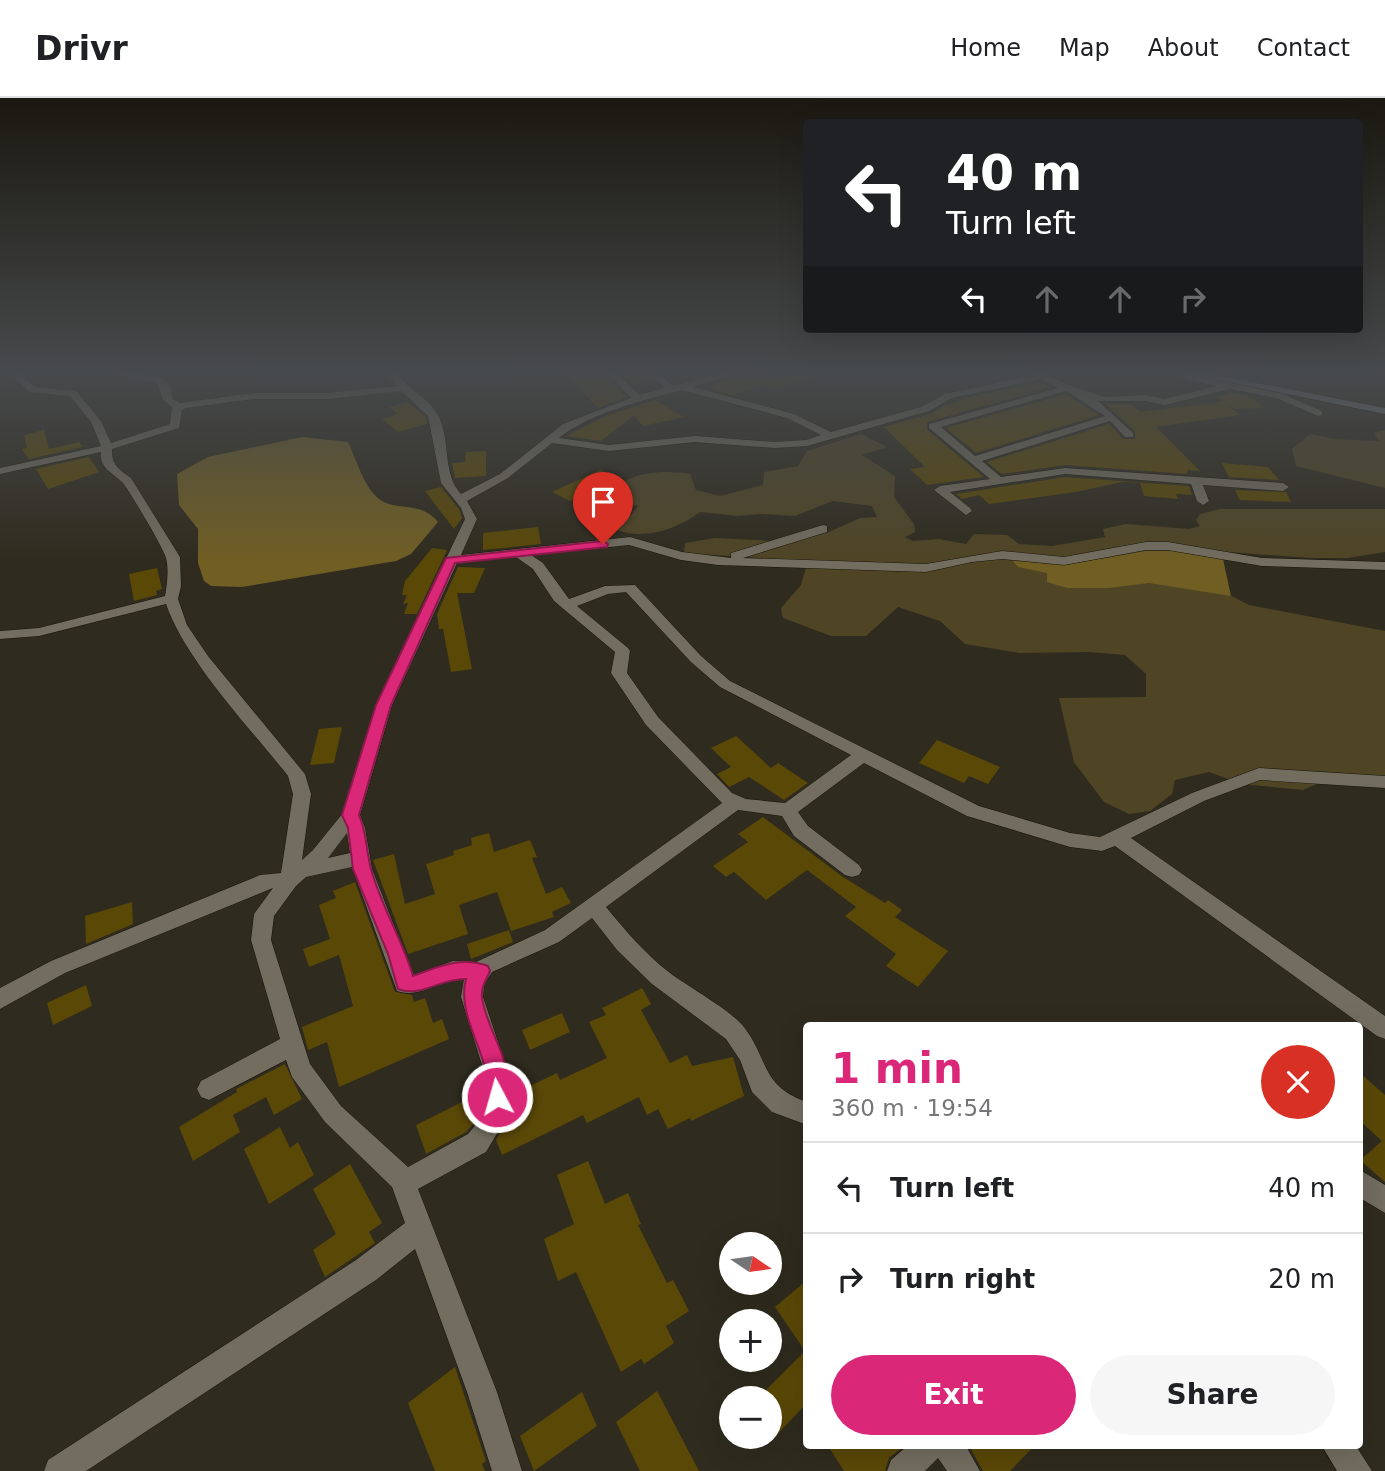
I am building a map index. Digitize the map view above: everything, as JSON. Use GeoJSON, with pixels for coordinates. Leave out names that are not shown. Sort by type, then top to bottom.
{"type":"FeatureCollection","features":[{"type":"Feature","properties":{"kind":"street"},"geometry":{"type":"LineString","coordinates":[[102,434],[107,447],[106,458],[114,472],[127,480],[173,557],[174,586],[171,599],[180,625],[202,659],[296,774],[302,794],[294,876]]}},
{"type":"Feature","properties":{"kind":"street"},"geometry":{"type":"LineString","coordinates":[[0,471],[107,447],[149,434]]}},
{"type":"Feature","properties":{"kind":"street"},"geometry":{"type":"LineString","coordinates":[[439,434],[446,482],[468,508],[471,519],[384,705],[351,815],[320,855],[294,876],[264,914],[261,940],[300,1069],[333,1114],[404,1183],[482,1392],[507,1471]]}},
{"type":"Feature","properties":{"kind":"street"},"geometry":{"type":"LineString","coordinates":[[461,499],[503,476],[557,434]]}},
{"type":"Feature","properties":{"kind":"street"},"geometry":{"type":"LineString","coordinates":[[826,434],[830,436]]}},
{"type":"Feature","properties":{"kind":"street"},"geometry":{"type":"LineString","coordinates":[[550,440],[609,448],[695,439],[775,445],[807,443],[837,434]]}},
{"type":"Feature","properties":{"kind":"street"},"geometry":{"type":"LineString","coordinates":[[944,434],[999,481]]}},
{"type":"Feature","properties":{"kind":"street"},"geometry":{"type":"LineString","coordinates":[[976,459],[1057,434]]}},
{"type":"Feature","properties":{"kind":"street"},"geometry":{"type":"LineString","coordinates":[[966,511],[940,490],[1065,471],[1283,487]]}},
{"type":"Feature","properties":{"kind":"street"},"geometry":{"type":"LineString","coordinates":[[1195,480],[1203,501]]}},
{"type":"Feature","properties":{"kind":"street"},"geometry":{"type":"LineString","coordinates":[[716,561],[823,529]]}},
{"type":"Feature","properties":{"kind":"street"},"geometry":{"type":"LineString","coordinates":[[450,560],[630,541],[681,556],[716,561],[926,568],[972,558],[1002,555],[1064,561],[1146,546],[1168,546],[1262,562],[1385,566]]}},
{"type":"Feature","properties":{"kind":"street"},"geometry":{"type":"LineString","coordinates":[[520,554],[538,566],[559,598],[623,651],[619,673],[652,721],[726,798],[788,810],[863,755]]}},
{"type":"Feature","properties":{"kind":"street"},"geometry":{"type":"LineString","coordinates":[[567,605],[595,593],[630,588],[696,659],[725,684],[973,811],[1070,840],[1102,844],[1198,797],[1259,774],[1385,782]]}},
{"type":"Feature","properties":{"kind":"street"},"geometry":{"type":"LineString","coordinates":[[0,635],[39,632],[171,599]]}},
{"type":"Feature","properties":{"kind":"street"},"geometry":{"type":"LineString","coordinates":[[404,1183],[477,1143],[489,1127],[498,1078],[472,998],[474,981],[485,965],[552,936],[736,802]]}},
{"type":"Feature","properties":{"kind":"street"},"geometry":{"type":"LineString","coordinates":[[788,810],[801,831],[852,870]]}},
{"type":"Feature","properties":{"kind":"street"},"geometry":{"type":"LineString","coordinates":[[351,815],[356,828],[362,869],[397,954],[405,984],[412,985],[453,970],[481,971]]}},
{"type":"Feature","properties":{"kind":"street"},"geometry":{"type":"LineString","coordinates":[[1115,837],[1385,1029]]}},
{"type":"Feature","properties":{"kind":"street"},"geometry":{"type":"LineString","coordinates":[[0,999],[58,967],[267,880],[294,876],[360,858]]}},
{"type":"Feature","properties":{"kind":"street"},"geometry":{"type":"LineString","coordinates":[[594,906],[624,944],[660,978],[734,1032],[748,1055],[760,1084],[780,1104],[803,1113]]}},
{"type":"Feature","properties":{"kind":"street"},"geometry":{"type":"LineString","coordinates":[[209,1089],[293,1044]]}},
{"type":"Feature","properties":{"kind":"street"},"geometry":{"type":"LineString","coordinates":[[1363,1185],[1385,1200]]}},
{"type":"Feature","properties":{"kind":"street"},"geometry":{"type":"LineString","coordinates":[[59,1471],[366,1270],[419,1229]]}},
{"type":"Feature","properties":{"kind":"street"},"geometry":{"type":"LineString","coordinates":[[902,1471],[926,1449]]}},
{"type":"Feature","properties":{"kind":"street"},"geometry":{"type":"LineString","coordinates":[[950,1449],[965,1471]]}},
{"type":"Feature","properties":{"kind":"street"},"geometry":{"type":"LineString","coordinates":[[1339,1449],[1357,1471]]}},
{"type":"Feature","properties":{"kind":"shaded area"},"geometry":{"type":"Polygon","coordinates":[[[861,434],[887,447],[862,455],[895,476],[894,497],[914,524],[915,532],[905,537],[913,541],[939,539],[966,544],[974,534],[1007,535],[1019,544],[1052,546],[1105,537],[1103,529],[1126,524],[1189,529],[1200,526],[1196,520],[1200,514],[1220,509],[1385,509],[1385,552],[1348,558],[1311,558],[1229,552],[1147,579],[1220,590],[1249,605],[1385,631],[1385,776],[1333,777],[1303,790],[1242,784],[1209,772],[1175,780],[1172,794],[1150,811],[1129,814],[1104,802],[1074,762],[1059,698],[1146,697],[1146,674],[1125,655],[1089,652],[1019,653],[965,644],[940,621],[898,607],[866,636],[831,636],[783,618],[781,608],[801,585],[808,561],[684,553],[685,543],[715,538],[790,542],[829,532],[860,518],[877,517],[872,506],[833,501],[795,516],[738,516],[700,512],[668,529],[645,534],[633,534],[610,527],[612,521],[631,515],[638,506],[616,503],[608,493],[636,476],[657,472],[690,474],[696,490],[720,496],[763,485],[764,472],[798,466],[807,451],[861,434]]]}},
{"type":"Feature","properties":{"kind":"shaded area"},"geometry":{"type":"Polygon","coordinates":[[[1310,434],[1334,439],[1379,441],[1375,434],[1385,434],[1385,488],[1296,466],[1292,449],[1310,434]]]}},
{"type":"Feature","properties":{"kind":"shaded area"},"geometry":{"type":"Polygon","coordinates":[[[302,437],[348,442],[365,480],[379,499],[393,505],[424,511],[438,522],[411,554],[396,561],[242,587],[211,586],[204,581],[198,563],[198,529],[179,505],[177,474],[208,457],[302,437]]]}},
{"type":"Feature","properties":{"kind":"shaded area"},"geometry":{"type":"Polygon","coordinates":[[[1146,551],[1172,551],[1223,559],[1231,596],[1149,583],[1109,588],[1067,588],[1047,582],[1047,573],[1018,567],[1011,559],[1064,565],[1146,551]]]}},
{"type":"Feature","properties":{"kind":"building"},"geometry":{"type":"Polygon","coordinates":[[[45,434],[49,449],[79,442],[83,447],[29,459],[22,449],[27,448],[24,435],[45,434]]]}},
{"type":"Feature","properties":{"kind":"building"},"geometry":{"type":"Polygon","coordinates":[[[570,434],[610,434],[601,441],[566,436],[570,434]]]}},
{"type":"Feature","properties":{"kind":"building"},"geometry":{"type":"Polygon","coordinates":[[[891,434],[932,434],[984,477],[927,485],[910,469],[925,467],[891,434]]]}},
{"type":"Feature","properties":{"kind":"building"},"geometry":{"type":"Polygon","coordinates":[[[953,434],[1037,434],[976,453],[953,434]]]}},
{"type":"Feature","properties":{"kind":"building"},"geometry":{"type":"Polygon","coordinates":[[[1077,434],[1118,434],[1123,439],[1135,439],[1135,434],[1163,434],[1200,471],[1188,470],[1187,474],[1065,465],[1002,474],[987,462],[1077,434]]]}},
{"type":"Feature","properties":{"kind":"building"},"geometry":{"type":"Polygon","coordinates":[[[486,451],[486,476],[455,478],[452,463],[465,462],[466,452],[486,451]]]}},
{"type":"Feature","properties":{"kind":"building"},"geometry":{"type":"Polygon","coordinates":[[[89,457],[99,472],[48,489],[36,469],[89,457]]]}},
{"type":"Feature","properties":{"kind":"building"},"geometry":{"type":"Polygon","coordinates":[[[1222,463],[1268,467],[1279,480],[1229,477],[1222,463]]]}},
{"type":"Feature","properties":{"kind":"building"},"geometry":{"type":"Polygon","coordinates":[[[602,469],[608,480],[570,501],[552,492],[602,469]]]}},
{"type":"Feature","properties":{"kind":"building"},"geometry":{"type":"Polygon","coordinates":[[[1065,477],[1189,486],[1192,495],[1176,494],[1178,499],[1144,496],[1140,483],[1122,482],[1076,492],[989,504],[979,495],[962,499],[956,494],[1065,477]]]}},
{"type":"Feature","properties":{"kind":"building"},"geometry":{"type":"Polygon","coordinates":[[[441,487],[459,509],[462,518],[454,529],[425,491],[441,487]]]}},
{"type":"Feature","properties":{"kind":"building"},"geometry":{"type":"Polygon","coordinates":[[[1235,490],[1286,492],[1291,502],[1240,500],[1235,490]]]}},
{"type":"Feature","properties":{"kind":"building"},"geometry":{"type":"Polygon","coordinates":[[[538,527],[541,544],[483,550],[483,533],[538,527]]]}},
{"type":"Feature","properties":{"kind":"building"},"geometry":{"type":"Polygon","coordinates":[[[432,548],[447,550],[417,614],[404,614],[408,603],[403,604],[407,595],[402,595],[405,581],[432,548]]]}},
{"type":"Feature","properties":{"kind":"building"},"geometry":{"type":"Polygon","coordinates":[[[458,567],[485,568],[474,593],[457,593],[472,669],[451,672],[443,629],[439,629],[437,614],[458,567]]]}},
{"type":"Feature","properties":{"kind":"building"},"geometry":{"type":"Polygon","coordinates":[[[157,568],[162,589],[156,591],[157,595],[134,601],[129,574],[157,568]]]}},
{"type":"Feature","properties":{"kind":"building"},"geometry":{"type":"Polygon","coordinates":[[[342,727],[334,763],[310,765],[319,729],[342,727]]]}},
{"type":"Feature","properties":{"kind":"building"},"geometry":{"type":"Polygon","coordinates":[[[736,736],[771,768],[778,763],[808,783],[784,800],[749,777],[729,787],[717,774],[731,767],[711,748],[736,736]]]}},
{"type":"Feature","properties":{"kind":"building"},"geometry":{"type":"Polygon","coordinates":[[[937,740],[1000,767],[988,784],[969,776],[964,783],[919,763],[937,740]]]}},
{"type":"Feature","properties":{"kind":"building"},"geometry":{"type":"Polygon","coordinates":[[[763,817],[843,877],[885,903],[888,900],[902,910],[895,917],[948,951],[918,987],[886,966],[896,954],[845,916],[856,907],[807,870],[766,900],[734,872],[726,877],[713,866],[748,842],[738,834],[763,817]]]}},
{"type":"Feature","properties":{"kind":"building"},"geometry":{"type":"Polygon","coordinates":[[[489,833],[494,852],[530,840],[537,857],[532,858],[546,894],[562,887],[571,903],[552,912],[554,917],[511,931],[497,892],[459,905],[468,934],[408,954],[373,860],[394,854],[405,904],[435,894],[426,864],[454,855],[453,851],[472,845],[471,838],[489,833]]]}},
{"type":"Feature","properties":{"kind":"building"},"geometry":{"type":"Polygon","coordinates":[[[355,882],[395,992],[412,995],[414,1002],[425,998],[433,1023],[442,1019],[449,1039],[339,1087],[327,1042],[308,1050],[302,1027],[353,1006],[339,955],[309,967],[303,949],[330,939],[319,905],[336,898],[333,891],[355,882]]]}},
{"type":"Feature","properties":{"kind":"building"},"geometry":{"type":"Polygon","coordinates":[[[132,902],[133,924],[86,944],[85,916],[132,902]]]}},
{"type":"Feature","properties":{"kind":"building"},"geometry":{"type":"Polygon","coordinates":[[[509,930],[513,942],[471,959],[467,944],[509,930]]]}},
{"type":"Feature","properties":{"kind":"building"},"geometry":{"type":"Polygon","coordinates":[[[86,985],[92,1006],[53,1025],[47,1003],[86,985]]]}},
{"type":"Feature","properties":{"kind":"building"},"geometry":{"type":"Polygon","coordinates":[[[642,988],[651,1004],[641,1010],[670,1063],[687,1055],[692,1066],[733,1057],[744,1096],[668,1129],[658,1109],[647,1115],[639,1097],[587,1123],[583,1115],[502,1155],[496,1140],[506,1116],[519,1109],[513,1094],[557,1073],[560,1080],[607,1058],[589,1022],[606,1015],[602,1008],[642,988]]]}},
{"type":"Feature","properties":{"kind":"building"},"geometry":{"type":"Polygon","coordinates":[[[562,1013],[570,1032],[530,1050],[522,1030],[562,1013]]]}},
{"type":"Feature","properties":{"kind":"building"},"geometry":{"type":"Polygon","coordinates":[[[285,1064],[302,1099],[274,1115],[266,1097],[233,1115],[240,1132],[193,1161],[179,1127],[237,1092],[236,1089],[285,1064]]]}},
{"type":"Feature","properties":{"kind":"building"},"geometry":{"type":"Polygon","coordinates":[[[1363,1076],[1385,1095],[1385,1182],[1363,1163],[1363,1157],[1382,1141],[1363,1124],[1363,1076]]]}},
{"type":"Feature","properties":{"kind":"building"},"geometry":{"type":"Polygon","coordinates":[[[466,1100],[475,1122],[466,1132],[426,1154],[416,1125],[466,1100]]]}},
{"type":"Feature","properties":{"kind":"building"},"geometry":{"type":"Polygon","coordinates":[[[280,1127],[290,1148],[298,1142],[314,1175],[269,1204],[244,1149],[280,1127]]]}},
{"type":"Feature","properties":{"kind":"building"},"geometry":{"type":"Polygon","coordinates":[[[588,1161],[605,1204],[628,1193],[641,1224],[638,1225],[667,1283],[673,1280],[689,1311],[666,1326],[674,1343],[644,1364],[641,1359],[621,1372],[576,1272],[558,1281],[544,1239],[574,1224],[557,1175],[588,1161]]]}},
{"type":"Feature","properties":{"kind":"building"},"geometry":{"type":"Polygon","coordinates":[[[350,1164],[382,1223],[369,1232],[375,1243],[325,1277],[313,1250],[336,1234],[313,1189],[350,1164]]]}},
{"type":"Feature","properties":{"kind":"building"},"geometry":{"type":"Polygon","coordinates":[[[803,1283],[803,1348],[782,1317],[782,1309],[775,1307],[803,1283]]]}},
{"type":"Feature","properties":{"kind":"building"},"geometry":{"type":"Polygon","coordinates":[[[803,1353],[803,1407],[782,1429],[782,1386],[770,1386],[803,1353]]]}},
{"type":"Feature","properties":{"kind":"building"},"geometry":{"type":"Polygon","coordinates":[[[455,1367],[486,1461],[482,1464],[485,1471],[435,1471],[408,1403],[455,1367]]]}},
{"type":"Feature","properties":{"kind":"building"},"geometry":{"type":"Polygon","coordinates":[[[657,1391],[699,1471],[640,1471],[616,1422],[657,1391]]]}},
{"type":"Feature","properties":{"kind":"building"},"geometry":{"type":"Polygon","coordinates":[[[582,1392],[597,1426],[534,1471],[520,1436],[582,1392]]]}},
{"type":"Feature","properties":{"kind":"building"},"geometry":{"type":"Polygon","coordinates":[[[830,1449],[900,1449],[889,1458],[885,1471],[844,1471],[830,1449]]]}},
{"type":"Feature","properties":{"kind":"building"},"geometry":{"type":"Polygon","coordinates":[[[971,1449],[1031,1449],[1010,1471],[983,1471],[971,1449]]]}},
{"type":"Feature","properties":{"kind":"route"},"geometry":{"type":"LineString","coordinates":[[497,1097],[498,1078],[472,998],[474,981],[481,971],[453,970],[412,985],[405,984],[397,954],[362,869],[356,828],[351,815],[384,705],[450,560],[603,544]]}}]}
